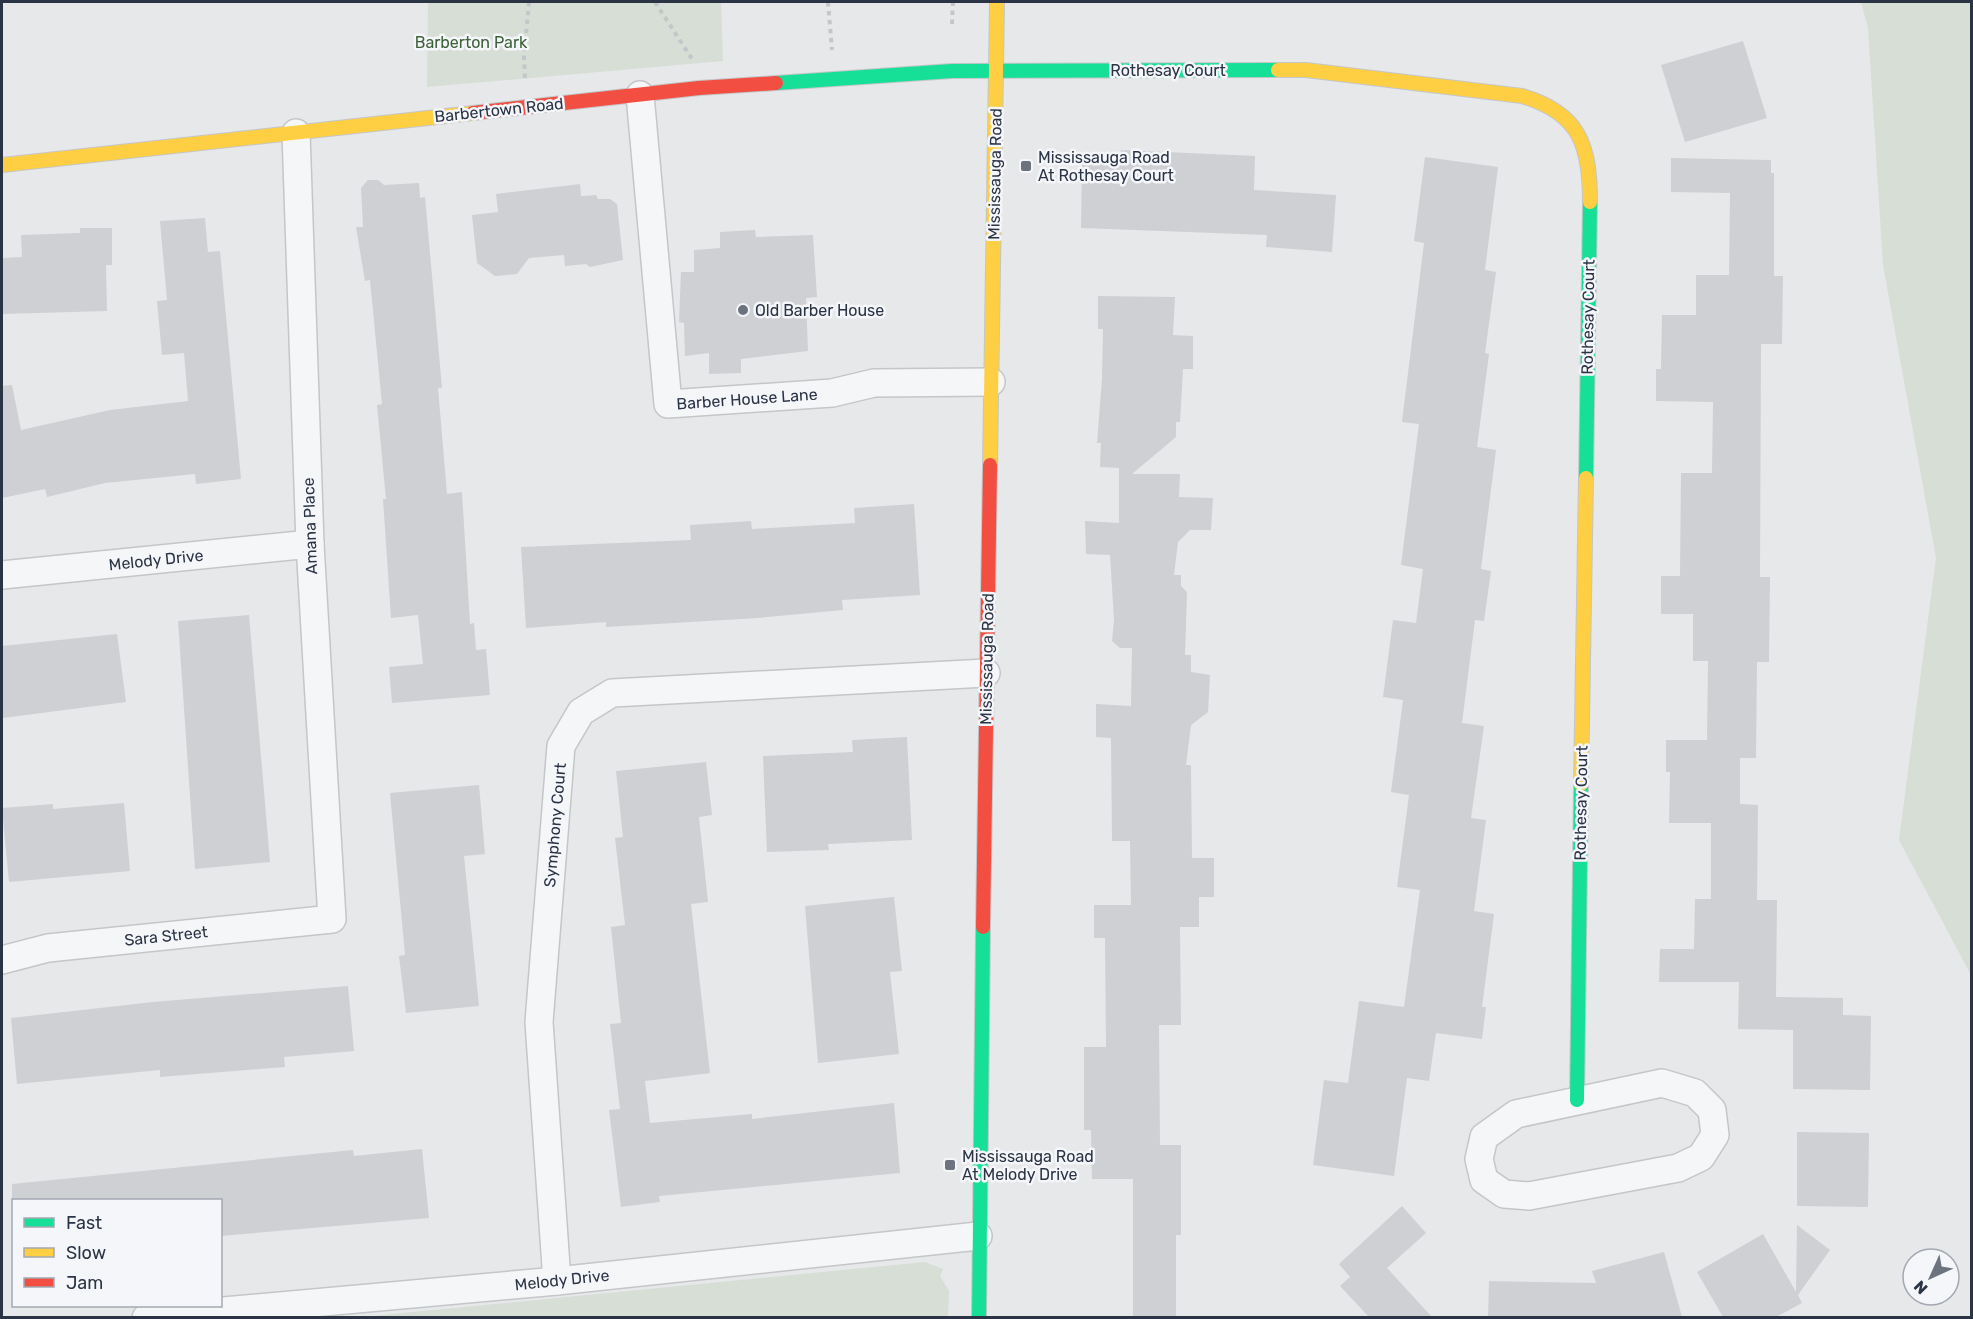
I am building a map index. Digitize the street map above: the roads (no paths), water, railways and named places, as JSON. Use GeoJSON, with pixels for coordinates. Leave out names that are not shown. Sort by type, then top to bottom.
{"type":"FeatureCollection","features":[{"type":"Feature","properties":{"kind":"street","name":"Mississauga Road"},"geometry":{"type":"LineString","coordinates":[[979,1317],[978,1236],[998,2]]}},
{"type":"Feature","properties":{"kind":"street","name":"Rothesay Court"},"geometry":{"type":"LineString","coordinates":[[997,73],[1144,69],[1306,70],[1536,99],[1561,112],[1580,133],[1589,160],[1590,174],[1577,1100]]}},
{"type":"Feature","properties":{"kind":"street","name":"Barbertown Road"},"geometry":{"type":"LineString","coordinates":[[2,165],[699,88],[952,71],[997,73]]}},
{"type":"Feature","properties":{"kind":"street","name":"Barber House Lane"},"geometry":{"type":"LineString","coordinates":[[640,94],[668,404],[832,393],[874,383],[991,382]]}},
{"type":"Feature","properties":{"kind":"street","name":"Amana Place"},"geometry":{"type":"LineString","coordinates":[[296,133],[310,544],[332,919]]}},
{"type":"Feature","properties":{"kind":"street","name":"Melody Drive"},"geometry":{"type":"LineString","coordinates":[[2,575],[310,544]]}},
{"type":"Feature","properties":{"kind":"street","name":"Symphony Court"},"geometry":{"type":"LineString","coordinates":[[557,1281],[539,1022],[561,746],[581,712],[612,693],[987,673]]}},
{"type":"Feature","properties":{"kind":"street","name":"Sara Street"},"geometry":{"type":"LineString","coordinates":[[2,960],[48,948],[332,919]]}},
{"type":"Feature","properties":{"kind":"street"},"geometry":{"type":"LineString","coordinates":[[1662,1083],[1695,1093],[1712,1110],[1715,1135],[1701,1157],[1678,1168],[1529,1196],[1504,1194],[1484,1180],[1479,1159],[1484,1137],[1516,1114],[1577,1100],[1662,1083]]}},
{"type":"Feature","properties":{"kind":"street","name":"Melody Drive"},"geometry":{"type":"LineString","coordinates":[[146,1317],[557,1281],[978,1236]]}},
{"type":"Feature","properties":{"kind":"place","name":"Mississauga Road At Rothesay Court"},"geometry":{"type":"Point","coordinates":[1026,166]}},
{"type":"Feature","properties":{"kind":"place","name":"Old Barber House"},"geometry":{"type":"Point","coordinates":[743,310]}},
{"type":"Feature","properties":{"kind":"place","name":"Mississauga Road At Melody Drive"},"geometry":{"type":"Point","coordinates":[950,1165]}},
{"type":"Feature","properties":{"kind":"park label","name":"Barberton Park"},"geometry":{"type":"Point","coordinates":[471,42]}}]}
